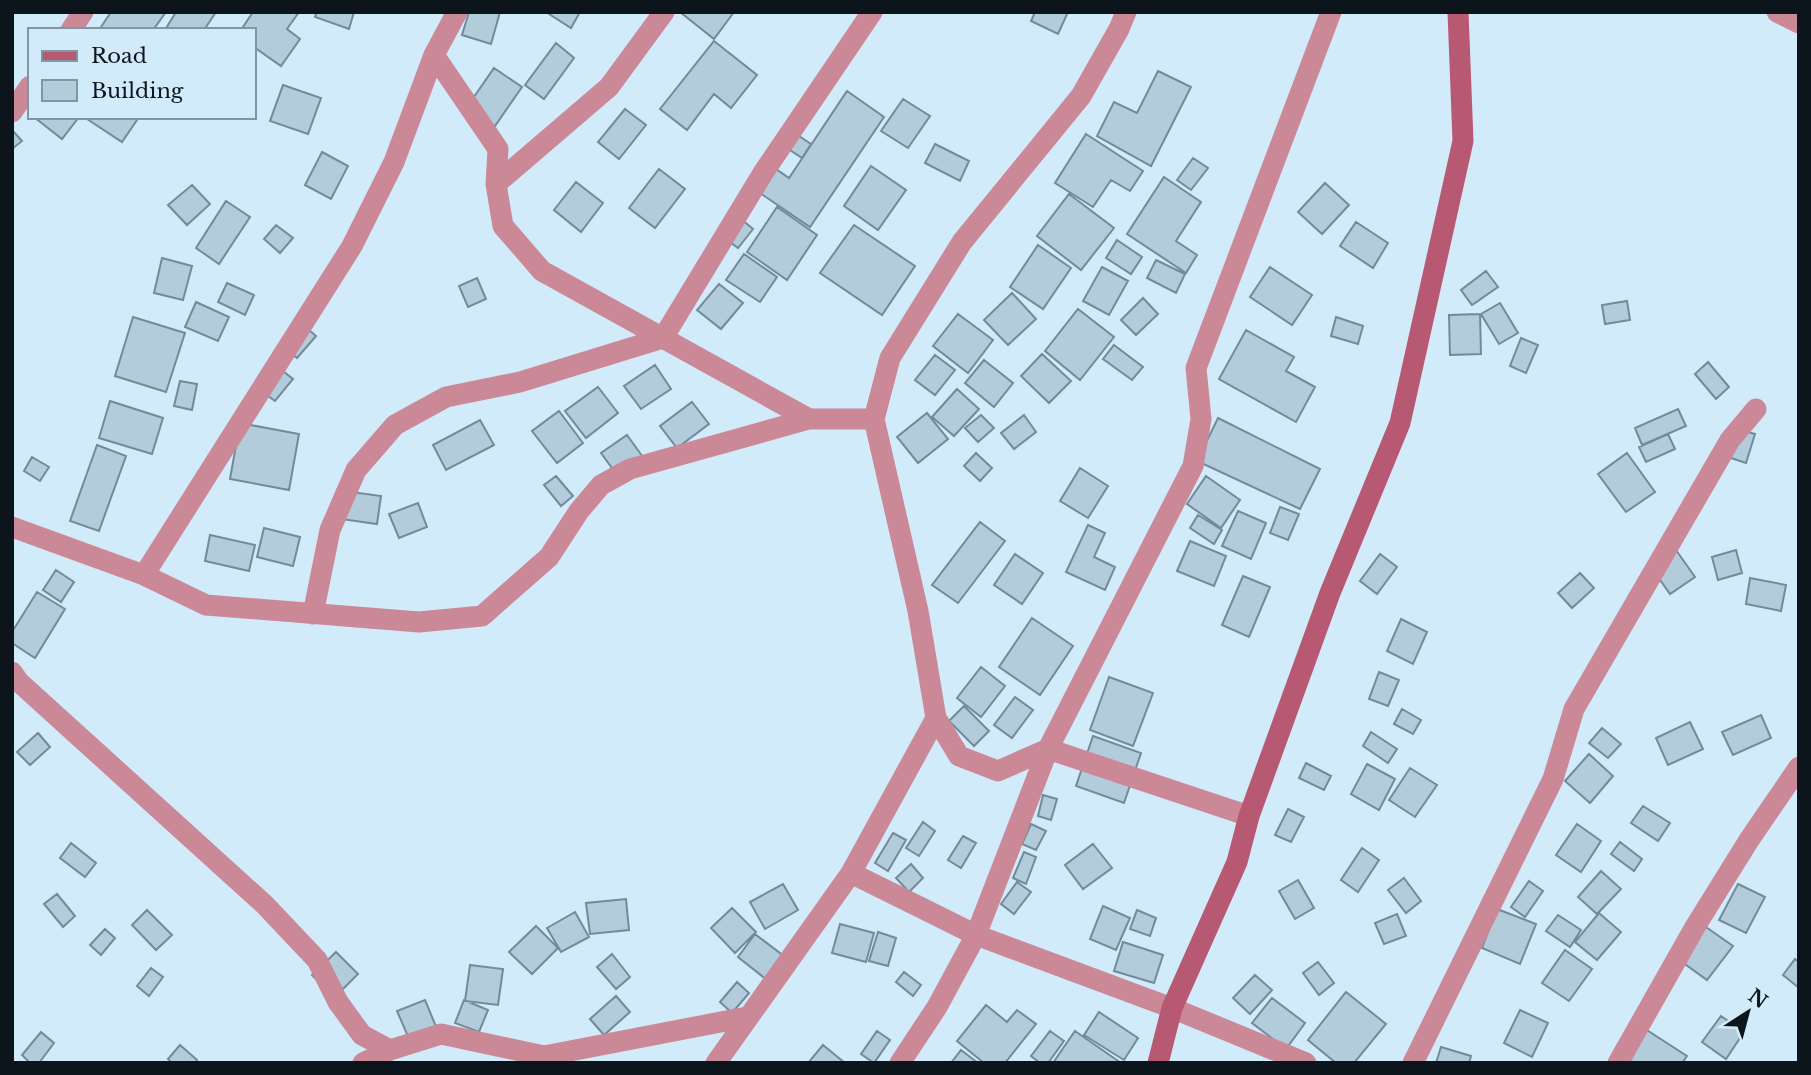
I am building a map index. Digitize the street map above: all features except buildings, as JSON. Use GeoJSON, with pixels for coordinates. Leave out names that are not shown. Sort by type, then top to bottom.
{"type":"FeatureCollection","features":[{"type":"Feature","properties":{"kind":"street"},"geometry":{"type":"LineString","coordinates":[[72,28],[83,12]]}},
{"type":"Feature","properties":{"kind":"street"},"geometry":{"type":"LineString","coordinates":[[144,575],[352,246],[394,162],[434,55],[457,12]]}},
{"type":"Feature","properties":{"kind":"street"},"geometry":{"type":"LineString","coordinates":[[496,184],[609,87],[664,12]]}},
{"type":"Feature","properties":{"kind":"street"},"geometry":{"type":"LineString","coordinates":[[313,614],[330,530],[356,470],[395,425],[446,397],[520,382],[663,338],[763,173],[872,12]]}},
{"type":"Feature","properties":{"kind":"street"},"geometry":{"type":"LineString","coordinates":[[1126,12],[1081,96],[962,242],[940,277],[890,358],[874,419],[918,611],[936,718],[959,756],[998,772],[1048,749],[1249,816]]}},
{"type":"Feature","properties":{"kind":"street"},"geometry":{"type":"LineString","coordinates":[[900,1063],[937,1007],[976,935],[1048,749],[1193,466],[1201,418],[1196,368],[1331,12]]}},
{"type":"Feature","properties":{"kind":"street"},"geometry":{"type":"LineString","coordinates":[[1158,1063],[1172,1008],[1237,862],[1249,816],[1330,593],[1400,423],[1463,141],[1458,12]]}},
{"type":"Feature","properties":{"kind":"street"},"geometry":{"type":"LineString","coordinates":[[1777,12],[1799,23]]}},
{"type":"Feature","properties":{"kind":"street"},"geometry":{"type":"LineString","coordinates":[[434,55],[498,149],[496,184],[503,226],[542,271],[809,419]]}},
{"type":"Feature","properties":{"kind":"street"},"geometry":{"type":"LineString","coordinates":[[12,112],[28,89]]}},
{"type":"Feature","properties":{"kind":"street"},"geometry":{"type":"LineString","coordinates":[[1413,1063],[1553,779],[1574,709],[1730,440],[1756,409]]}},
{"type":"Feature","properties":{"kind":"street"},"geometry":{"type":"LineString","coordinates":[[12,527],[144,575],[206,605],[419,622],[482,616],[548,557],[579,511],[601,485],[630,468],[809,419],[874,419]]}},
{"type":"Feature","properties":{"kind":"street"},"geometry":{"type":"LineString","coordinates":[[12,672],[19,682],[265,905],[317,960],[338,1002],[362,1035],[390,1051]]}},
{"type":"Feature","properties":{"kind":"street"},"geometry":{"type":"LineString","coordinates":[[716,1063],[851,873],[936,718]]}},
{"type":"Feature","properties":{"kind":"street"},"geometry":{"type":"LineString","coordinates":[[1618,1063],[1695,927],[1749,840],[1799,767]]}},
{"type":"Feature","properties":{"kind":"street"},"geometry":{"type":"LineString","coordinates":[[851,873],[976,935],[1172,1008],[1307,1063]]}},
{"type":"Feature","properties":{"kind":"street"},"geometry":{"type":"LineString","coordinates":[[363,1063],[441,1034],[544,1056],[747,1017]]}}]}
